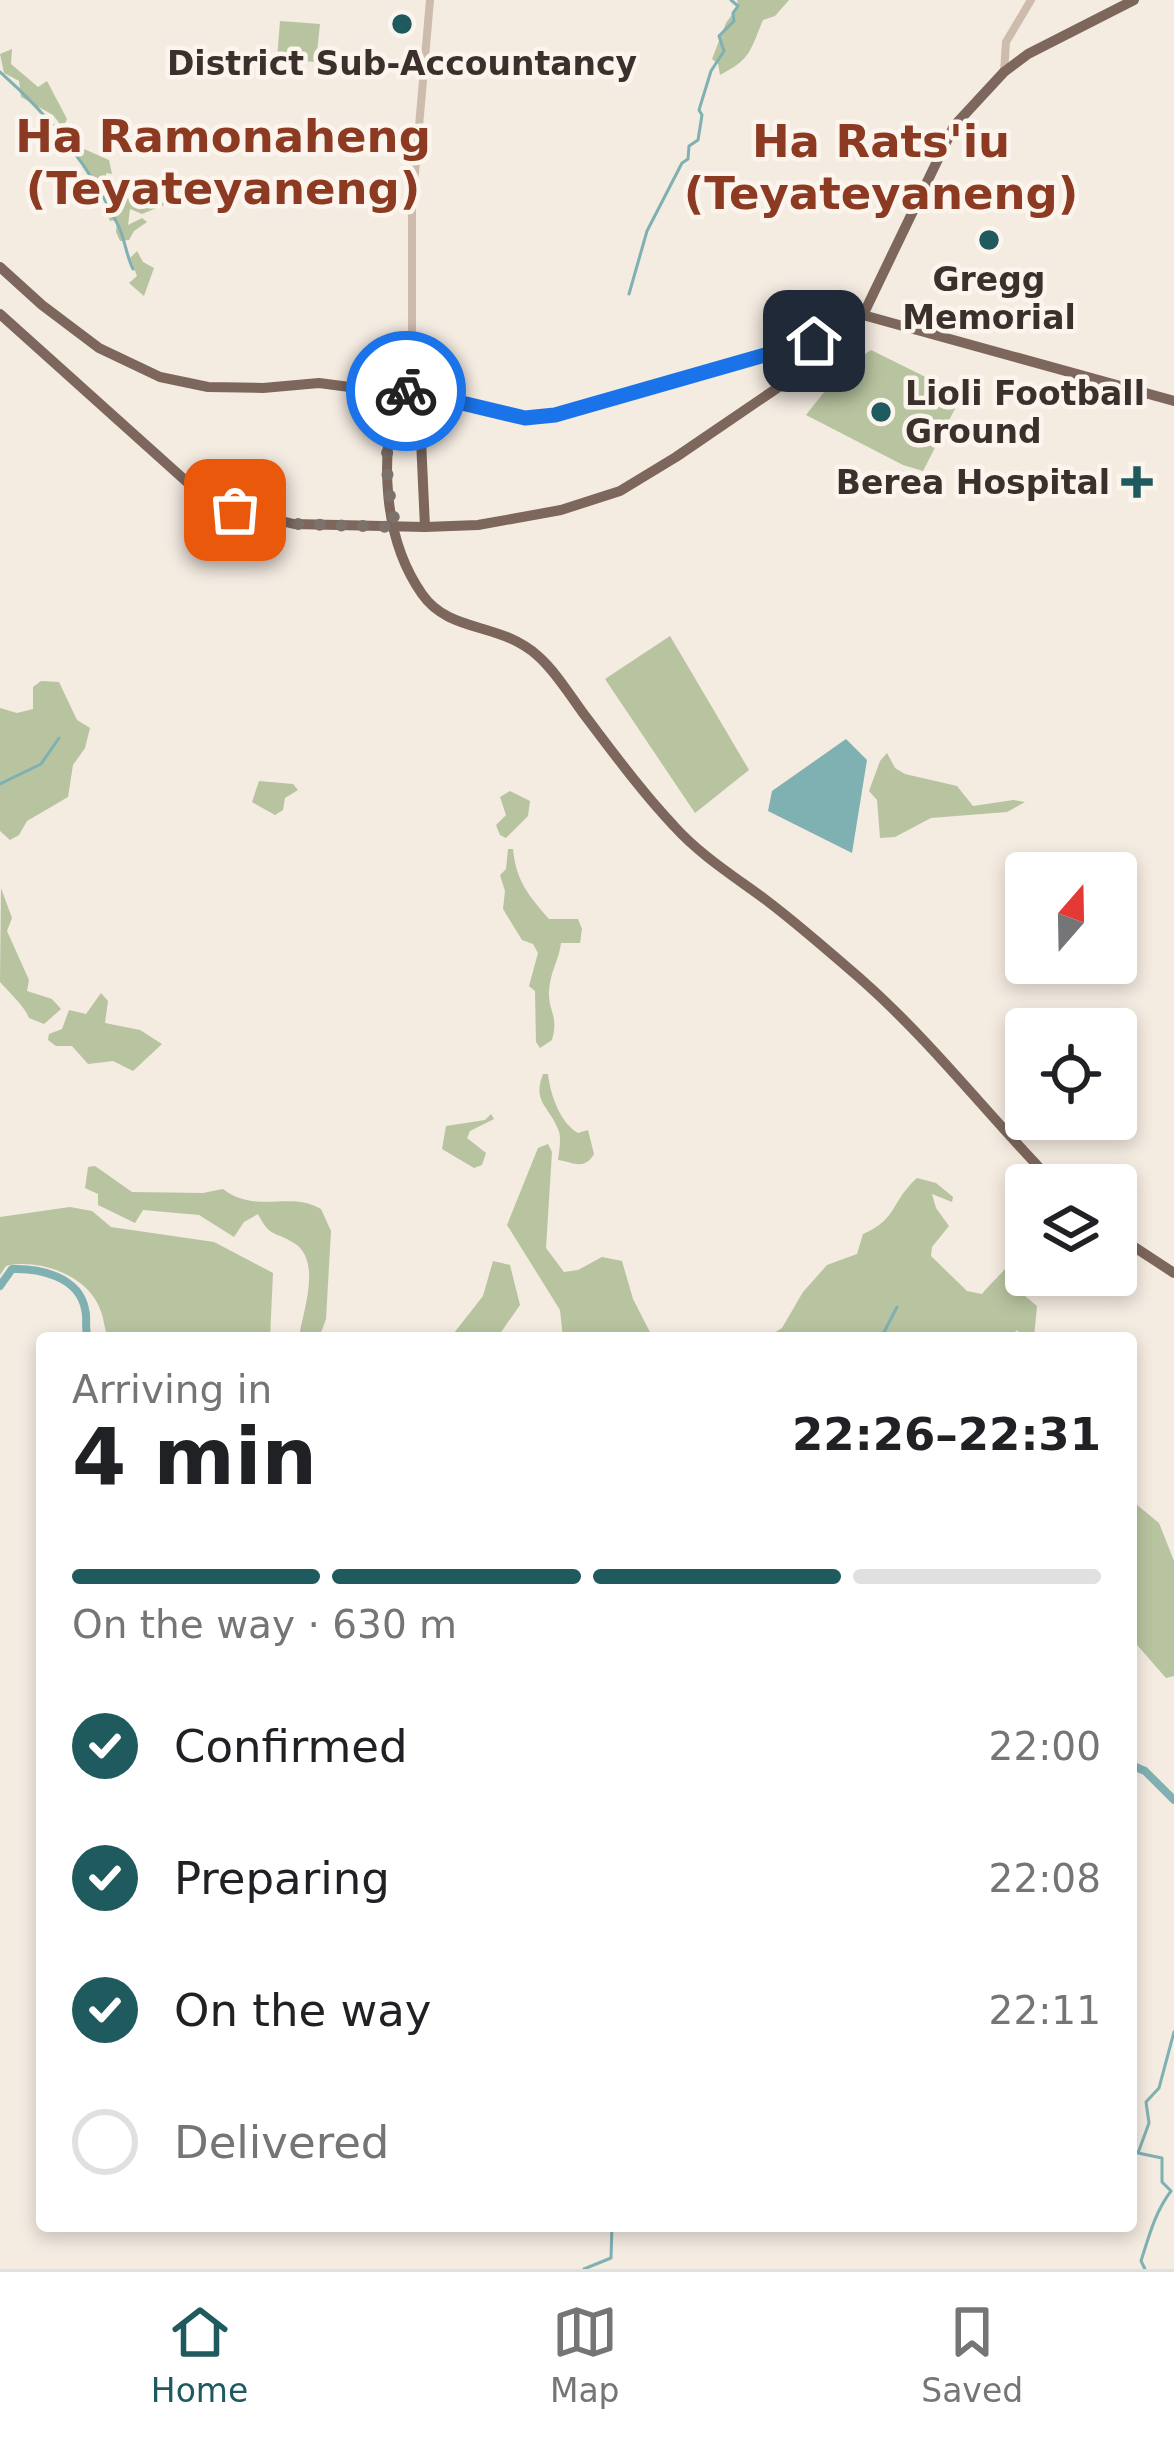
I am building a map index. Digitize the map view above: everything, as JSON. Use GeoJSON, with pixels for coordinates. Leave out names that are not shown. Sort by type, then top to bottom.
{"type":"FeatureCollection","features":[{"type":"Feature","properties":{"kind":"main road"},"geometry":{"type":"LineString","coordinates":[[0,314],[148,448],[217,502],[278,522],[425,527],[522,518],[620,490],[676,457],[847,335],[862,315],[954,126],[1004,71],[1048,40],[1134,0]]}},
{"type":"Feature","properties":{"kind":"main road"},"geometry":{"type":"LineString","coordinates":[[0,267],[98,348],[160,377],[232,388],[302,382],[412,393],[525,418],[555,415],[830,344]]}},
{"type":"Feature","properties":{"kind":"main road"},"geometry":{"type":"LineString","coordinates":[[862,315],[1174,400]]}},
{"type":"Feature","properties":{"kind":"main road"},"geometry":{"type":"LineString","coordinates":[[412,393],[385,448],[386,479],[409,571],[431,606],[448,620],[506,634],[540,658],[672,825],[910,1024],[1036,1164]]}},
{"type":"Feature","properties":{"kind":"main road"},"geometry":{"type":"LineString","coordinates":[[412,393],[425,527]]}},
{"type":"Feature","properties":{"kind":"main road"},"geometry":{"type":"LineString","coordinates":[[1137,1249],[1174,1274]]}},
{"type":"Feature","properties":{"kind":"street"},"geometry":{"type":"LineString","coordinates":[[412,393],[412,207],[430,0]]}},
{"type":"Feature","properties":{"kind":"street"},"geometry":{"type":"LineString","coordinates":[[1004,71],[1006,42],[1031,0]]}},
{"type":"Feature","properties":{"kind":"green space"},"geometry":{"type":"Polygon","coordinates":[[[737,0],[789,0],[775,16],[763,20],[744,59],[720,75],[712,59],[737,0]]]}},
{"type":"Feature","properties":{"kind":"green space"},"geometry":{"type":"Polygon","coordinates":[[[280,21],[320,24],[316,62],[277,59],[280,21]]]}},
{"type":"Feature","properties":{"kind":"green space"},"geometry":{"type":"Polygon","coordinates":[[[12,49],[11,64],[38,87],[47,81],[67,119],[63,128],[53,115],[21,97],[19,81],[4,73],[0,54],[12,49]]]}},
{"type":"Feature","properties":{"kind":"green space"},"geometry":{"type":"Polygon","coordinates":[[[73,123],[84,149],[109,160],[110,198],[104,197],[67,135],[73,123]]]}},
{"type":"Feature","properties":{"kind":"green space"},"geometry":{"type":"Polygon","coordinates":[[[152,191],[170,196],[171,202],[142,214],[130,209],[128,225],[142,218],[147,222],[129,240],[120,241],[117,220],[110,221],[105,210],[119,194],[130,197],[152,191]]]}},
{"type":"Feature","properties":{"kind":"green space"},"geometry":{"type":"Polygon","coordinates":[[[137,251],[154,268],[144,296],[129,283],[137,276],[130,258],[137,251]]]}},
{"type":"Feature","properties":{"kind":"green space","name":"Lioli Football Ground"},"geometry":{"type":"Polygon","coordinates":[[[858,349],[865,354],[871,350],[962,395],[923,471],[806,415],[858,349]]]}},
{"type":"Feature","properties":{"kind":"green space"},"geometry":{"type":"Polygon","coordinates":[[[670,636],[749,770],[695,813],[605,679],[670,636]]]}},
{"type":"Feature","properties":{"kind":"green space"},"geometry":{"type":"Polygon","coordinates":[[[41,681],[59,682],[77,720],[90,728],[85,748],[73,765],[68,797],[27,821],[10,840],[0,831],[0,708],[17,713],[33,709],[33,687],[41,681]]]}},
{"type":"Feature","properties":{"kind":"green space"},"geometry":{"type":"Polygon","coordinates":[[[887,753],[895,768],[905,774],[957,786],[973,806],[1025,802],[1007,812],[931,818],[895,837],[880,838],[877,800],[869,791],[887,753]]]}},
{"type":"Feature","properties":{"kind":"green space"},"geometry":{"type":"Polygon","coordinates":[[[259,781],[293,784],[298,790],[285,798],[283,810],[275,815],[252,802],[259,781]]]}},
{"type":"Feature","properties":{"kind":"green space"},"geometry":{"type":"Polygon","coordinates":[[[510,791],[530,801],[528,816],[506,838],[496,825],[506,815],[500,797],[510,791]]]}},
{"type":"Feature","properties":{"kind":"green space"},"geometry":{"type":"Polygon","coordinates":[[[508,849],[513,849],[525,887],[549,919],[578,919],[582,929],[580,943],[561,943],[549,991],[554,1032],[552,1040],[540,1048],[535,991],[529,986],[538,953],[533,944],[522,940],[503,909],[500,875],[506,869],[508,849]]]}},
{"type":"Feature","properties":{"kind":"green space"},"geometry":{"type":"Polygon","coordinates":[[[1,888],[12,918],[7,931],[29,980],[27,991],[52,999],[61,1009],[44,1024],[29,1018],[0,982],[1,888]]]}},
{"type":"Feature","properties":{"kind":"green space"},"geometry":{"type":"Polygon","coordinates":[[[101,993],[108,1001],[105,1023],[140,1030],[162,1044],[133,1071],[113,1061],[88,1064],[72,1046],[56,1046],[48,1040],[49,1034],[62,1029],[69,1010],[86,1014],[101,993]]]}},
{"type":"Feature","properties":{"kind":"green space"},"geometry":{"type":"Polygon","coordinates":[[[543,1074],[548,1074],[566,1122],[578,1133],[588,1130],[594,1154],[586,1162],[558,1160],[559,1132],[539,1091],[543,1074]]]}},
{"type":"Feature","properties":{"kind":"green space"},"geometry":{"type":"Polygon","coordinates":[[[491,1114],[494,1119],[470,1131],[467,1138],[486,1153],[482,1165],[474,1168],[442,1149],[446,1126],[485,1120],[491,1114]]]}},
{"type":"Feature","properties":{"kind":"green space"},"geometry":{"type":"Polygon","coordinates":[[[548,1144],[552,1152],[546,1248],[564,1272],[602,1257],[622,1261],[633,1299],[650,1332],[562,1332],[560,1310],[507,1225],[538,1148],[548,1144]]]}},
{"type":"Feature","properties":{"kind":"green space"},"geometry":{"type":"Polygon","coordinates":[[[95,1166],[132,1192],[223,1189],[248,1200],[297,1202],[321,1209],[331,1231],[321,1332],[300,1332],[309,1274],[303,1251],[270,1231],[258,1214],[244,1222],[234,1237],[199,1215],[143,1210],[135,1223],[98,1205],[98,1194],[85,1188],[88,1167],[95,1166]]]}},
{"type":"Feature","properties":{"kind":"green space"},"geometry":{"type":"Polygon","coordinates":[[[917,1178],[936,1183],[953,1197],[952,1202],[932,1194],[949,1226],[932,1247],[931,1256],[967,1291],[982,1294],[1005,1269],[1005,1296],[1025,1296],[1037,1306],[1035,1332],[776,1332],[827,1265],[857,1254],[863,1234],[889,1216],[917,1178]]]}},
{"type":"Feature","properties":{"kind":"green space"},"geometry":{"type":"Polygon","coordinates":[[[70,1207],[92,1211],[111,1227],[214,1242],[273,1273],[270,1332],[106,1332],[94,1297],[73,1278],[47,1267],[19,1264],[6,1266],[0,1275],[0,1217],[70,1207]]]}},
{"type":"Feature","properties":{"kind":"green space"},"geometry":{"type":"Polygon","coordinates":[[[493,1261],[510,1265],[520,1305],[501,1332],[455,1332],[483,1296],[493,1261]]]}},
{"type":"Feature","properties":{"kind":"green space"},"geometry":{"type":"Polygon","coordinates":[[[1137,1505],[1159,1523],[1174,1561],[1174,1676],[1166,1678],[1137,1645],[1137,1505]]]}},
{"type":"Feature","properties":{"kind":"water"},"geometry":{"type":"Polygon","coordinates":[[[846,739],[867,760],[852,853],[768,811],[772,791],[846,739]]]}},
{"type":"Feature","properties":{"kind":"waterway"},"geometry":{"type":"LineString","coordinates":[[629,294],[647,231],[688,159],[689,146],[698,140],[699,110],[711,71],[724,51],[719,36],[734,21],[738,6],[731,0]]}},
{"type":"Feature","properties":{"kind":"waterway"},"geometry":{"type":"LineString","coordinates":[[0,72],[52,124],[81,162],[118,225],[133,269]]}},
{"type":"Feature","properties":{"kind":"waterway"},"geometry":{"type":"LineString","coordinates":[[0,784],[41,764],[59,738]]}},
{"type":"Feature","properties":{"kind":"waterway"},"geometry":{"type":"LineString","coordinates":[[0,1286],[12,1269],[34,1270],[67,1282],[81,1298],[86,1332]]}},
{"type":"Feature","properties":{"kind":"waterway"},"geometry":{"type":"LineString","coordinates":[[884,1332],[897,1307]]}},
{"type":"Feature","properties":{"kind":"waterway"},"geometry":{"type":"LineString","coordinates":[[1137,1768],[1174,1800]]}},
{"type":"Feature","properties":{"kind":"waterway"},"geometry":{"type":"LineString","coordinates":[[1145,2269],[1141,2261],[1150,2233],[1171,2191],[1162,2182],[1162,2158],[1138,2153],[1149,2123],[1146,2102],[1159,2088],[1174,2032]]}},
{"type":"Feature","properties":{"kind":"waterway"},"geometry":{"type":"LineString","coordinates":[[584,2269],[611,2258],[612,2232]]}},
{"type":"Feature","properties":{"kind":"way so far"},"geometry":{"type":"LineString","coordinates":[[235,510],[294,524],[396,527],[385,448],[396,393],[406,391]]}},
{"type":"Feature","properties":{"kind":"place","name":"District Sub-Accountancy"},"geometry":{"type":"Point","coordinates":[402,24]}},
{"type":"Feature","properties":{"kind":"place","name":"Gregg Memorial"},"geometry":{"type":"Point","coordinates":[989,240]}},
{"type":"Feature","properties":{"kind":"place","name":"Lioli Football Ground"},"geometry":{"type":"Point","coordinates":[881,412]}},
{"type":"Feature","properties":{"kind":"place","name":"Berea Hospital"},"geometry":{"type":"Point","coordinates":[1137,482]}},
{"type":"Feature","properties":{"kind":"district","name":"Ha Ramonaheng (Teyateyaneng)"},"geometry":{"type":"Point","coordinates":[223,162]}},
{"type":"Feature","properties":{"kind":"district","name":"Ha Rats'iu (Teyateyaneng)"},"geometry":{"type":"Point","coordinates":[881,167]}},
{"type":"Feature","properties":{"kind":"route"},"geometry":{"type":"LineString","coordinates":[[406,391],[417,387],[420,393],[525,418],[555,415],[814,341]]}}]}
